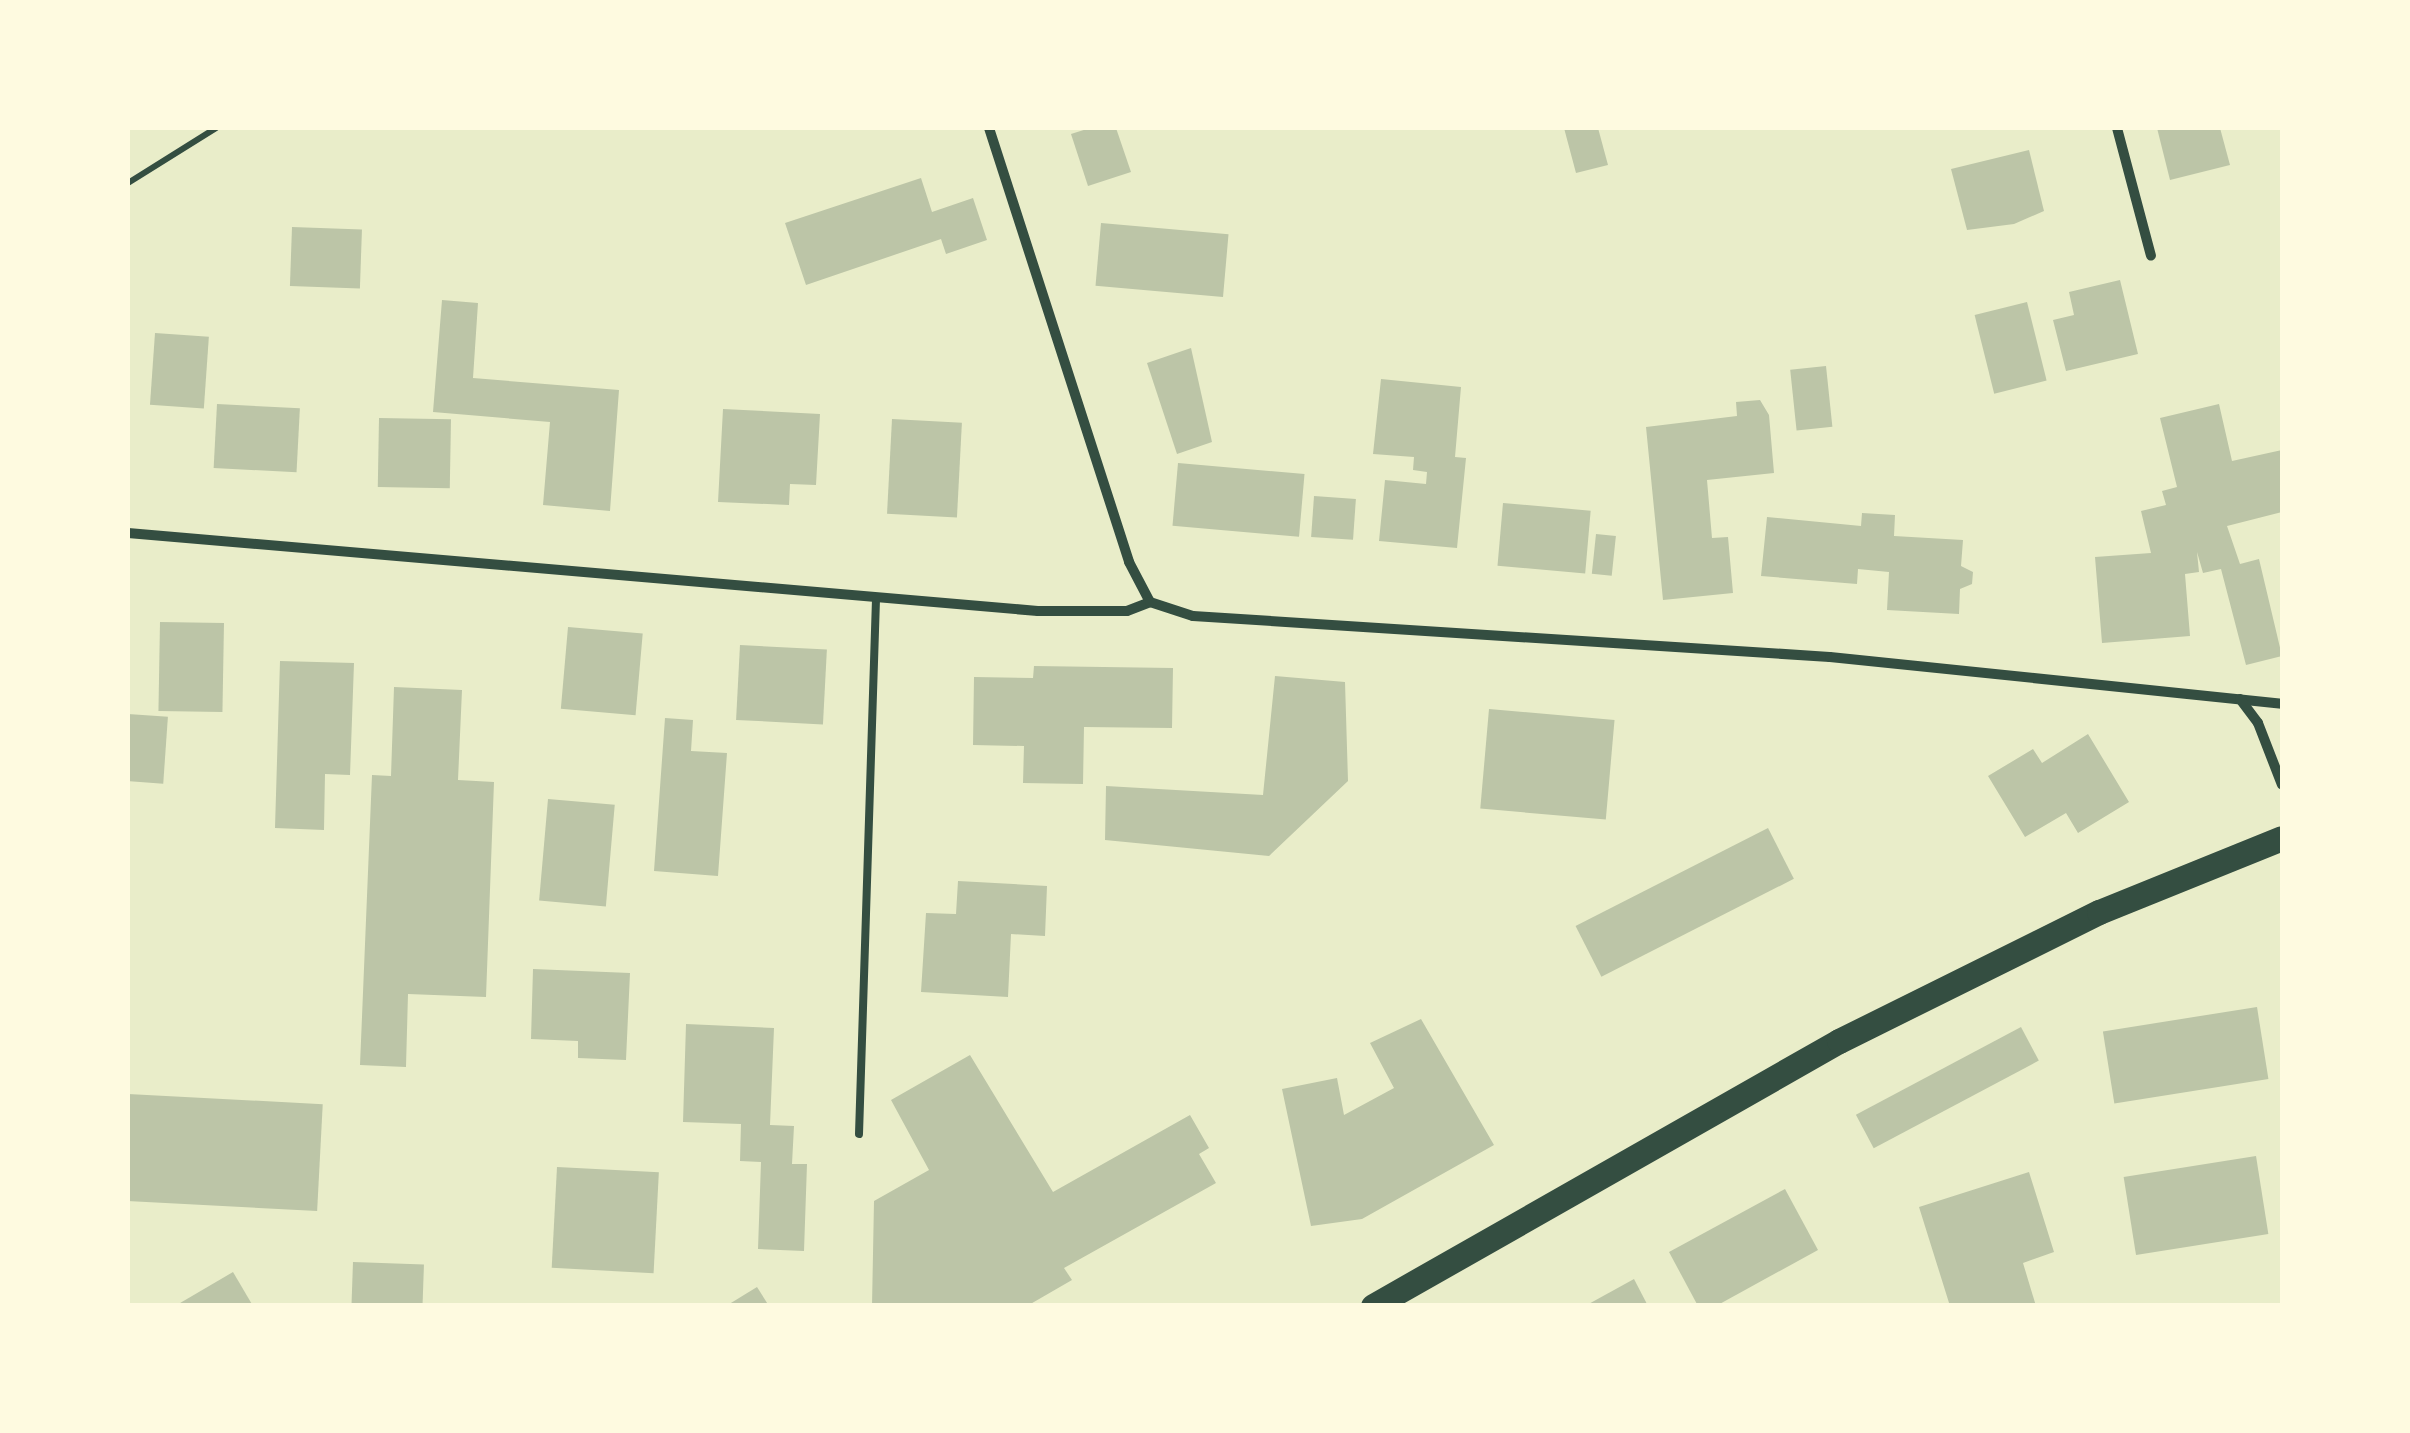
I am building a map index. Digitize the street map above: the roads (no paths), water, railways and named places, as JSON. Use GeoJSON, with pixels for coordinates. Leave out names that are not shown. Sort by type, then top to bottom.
{"type":"FeatureCollection","features":[{"type":"Feature","properties":{"kind":"main road"},"geometry":{"type":"LineString","coordinates":[[1373,1306],[1838,1041],[2099,912],[2282,838]]}},
{"type":"Feature","properties":{"kind":"street"},"geometry":{"type":"LineString","coordinates":[[989,128],[1130,562],[1150,602]]}},
{"type":"Feature","properties":{"kind":"street"},"geometry":{"type":"LineString","coordinates":[[2117,128],[2151,256]]}},
{"type":"Feature","properties":{"kind":"street"},"geometry":{"type":"LineString","coordinates":[[128,533],[876,600],[1091,614],[1150,602],[1193,616],[1830,656],[2282,704]]}},
{"type":"Feature","properties":{"kind":"street"},"geometry":{"type":"LineString","coordinates":[[2240,699],[2258,722],[2282,785]]}},
{"type":"Feature","properties":{"kind":"lane"},"geometry":{"type":"LineString","coordinates":[[859,1134],[876,600]]}}]}
